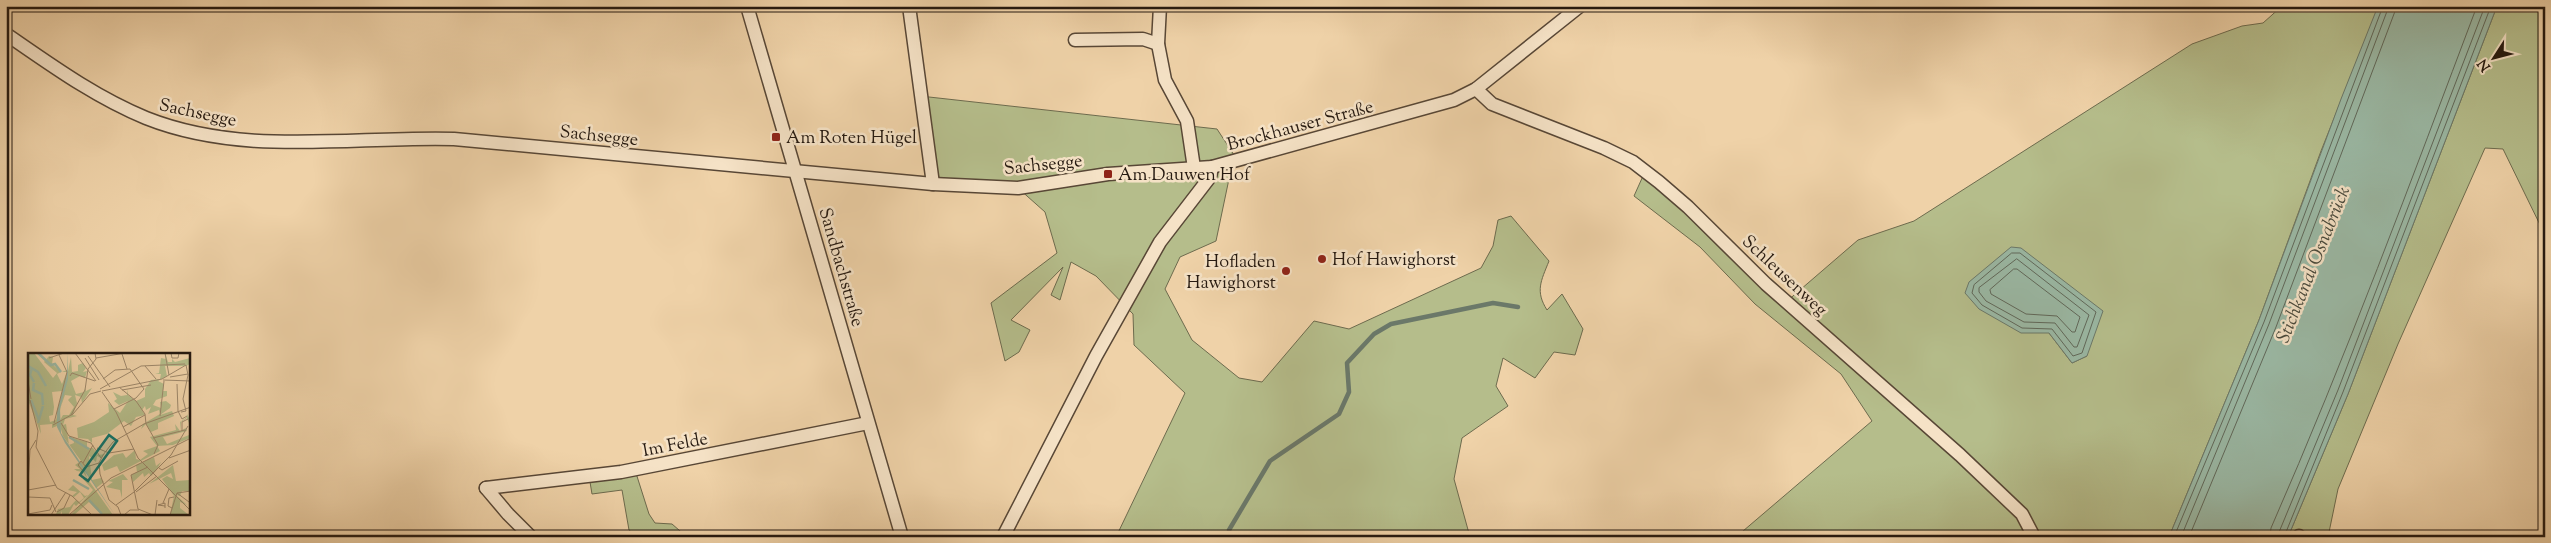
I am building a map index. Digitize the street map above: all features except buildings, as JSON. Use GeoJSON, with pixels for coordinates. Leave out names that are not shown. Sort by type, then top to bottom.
{"type":"FeatureCollection","features":[{"type":"Feature","properties":{"kind":"street","name":"Sandbachstraße"},"geometry":{"type":"LineString","coordinates":[[747,6],[902,537]]}},
{"type":"Feature","properties":{"kind":"street"},"geometry":{"type":"LineString","coordinates":[[909,6],[933,184]]}},
{"type":"Feature","properties":{"kind":"street"},"geometry":{"type":"LineString","coordinates":[[1160,6],[1158,44],[1165,80],[1187,121],[1192,142],[1194,168]]}},
{"type":"Feature","properties":{"kind":"street","name":"Brockhauser Straße"},"geometry":{"type":"LineString","coordinates":[[1003,537],[1096,356],[1155,251],[1210,177],[1212,167],[1375,124],[1454,100],[1476,89],[1580,6]]}},
{"type":"Feature","properties":{"kind":"street","name":"Sachsegge"},"geometry":{"type":"LineString","coordinates":[[6,34],[82,86],[146,118],[200,133],[250,140],[300,143],[406,138],[454,139],[933,184],[1018,188],[1108,174],[1212,167]]}},
{"type":"Feature","properties":{"kind":"street"},"geometry":{"type":"LineString","coordinates":[[1075,40],[1143,39],[1158,44]]}},
{"type":"Feature","properties":{"kind":"street","name":"Schleusenweg"},"geometry":{"type":"LineString","coordinates":[[1476,89],[1492,104],[1604,148],[1633,162],[1659,182],[1688,207],[1766,284],[1870,373],[1981,475],[2022,514],[2034,537]]}},
{"type":"Feature","properties":{"kind":"street","name":"Im Felde"},"geometry":{"type":"LineString","coordinates":[[531,537],[486,488],[621,472],[868,423]]}},
{"type":"Feature","properties":{"kind":"green space"},"geometry":{"type":"Polygon","coordinates":[[[2282,6],[2379,6],[2321,151],[2259,320],[2169,537],[1736,537],[1872,421],[1841,374],[1755,304],[1700,247],[1634,196],[1643,176],[1688,207],[1786,302],[1858,240],[1914,221],[2192,44],[2242,26],[2263,23],[2282,6]],[[2049,333],[2072,363],[2087,356],[2049,333]]]}},
{"type":"Feature","properties":{"kind":"green space"},"geometry":{"type":"Polygon","coordinates":[[[2497,6],[2545,6],[2545,235],[2503,149],[2485,148],[2398,344],[2338,489],[2328,537],[2288,537],[2348,394],[2497,6]]]}},
{"type":"Feature","properties":{"kind":"green space"},"geometry":{"type":"Polygon","coordinates":[[[920,96],[1217,129],[1234,155],[1216,241],[1180,257],[1165,289],[1192,340],[1239,378],[1262,382],[1314,321],[1349,329],[1481,268],[1493,246],[1498,220],[1511,216],[1549,261],[1540,286],[1541,297],[1547,310],[1562,294],[1583,329],[1575,355],[1554,352],[1535,378],[1503,358],[1496,386],[1508,406],[1462,438],[1454,479],[1470,537],[1116,537],[1185,393],[1134,345],[1133,314],[1096,276],[1071,262],[1060,300],[1051,295],[1063,267],[1011,320],[1030,330],[1019,352],[1005,361],[991,303],[1057,253],[1045,212],[1018,188],[933,184],[920,96]]]}},
{"type":"Feature","properties":{"kind":"green space"},"geometry":{"type":"Polygon","coordinates":[[[635,470],[649,514],[655,523],[672,524],[687,537],[637,537],[629,530],[622,490],[592,494],[589,476],[635,470]]]}},
{"type":"Feature","properties":{"kind":"water","name":"Stichkanal Osnabrück"},"geometry":{"type":"Polygon","coordinates":[[[2378,6],[2497,6],[2348,394],[2288,537],[2169,537],[2259,320],[2341,99],[2378,6]]]}},
{"type":"Feature","properties":{"kind":"water"},"geometry":{"type":"Polygon","coordinates":[[[2011,247],[2021,248],[2103,311],[2087,356],[2072,363],[2049,333],[2021,333],[1979,309],[1965,293],[1969,282],[2011,247]]]}},
{"type":"Feature","properties":{"kind":"waterway"},"geometry":{"type":"LineString","coordinates":[[1231,537],[1229,530],[1270,461],[1339,414],[1349,392],[1347,363],[1374,334],[1391,324],[1493,303],[1518,307]]}},
{"type":"Feature","properties":{"kind":"place","name":"Am Roten Hügel"},"geometry":{"type":"Point","coordinates":[776,137]}},
{"type":"Feature","properties":{"kind":"place","name":"Am Dauwen Hof"},"geometry":{"type":"Point","coordinates":[1108,174]}},
{"type":"Feature","properties":{"kind":"place","name":"Hof Hawighorst"},"geometry":{"type":"Point","coordinates":[1322,259]}},
{"type":"Feature","properties":{"kind":"place","name":"Hofladen Hawighorst"},"geometry":{"type":"Point","coordinates":[1286,271]}}]}
